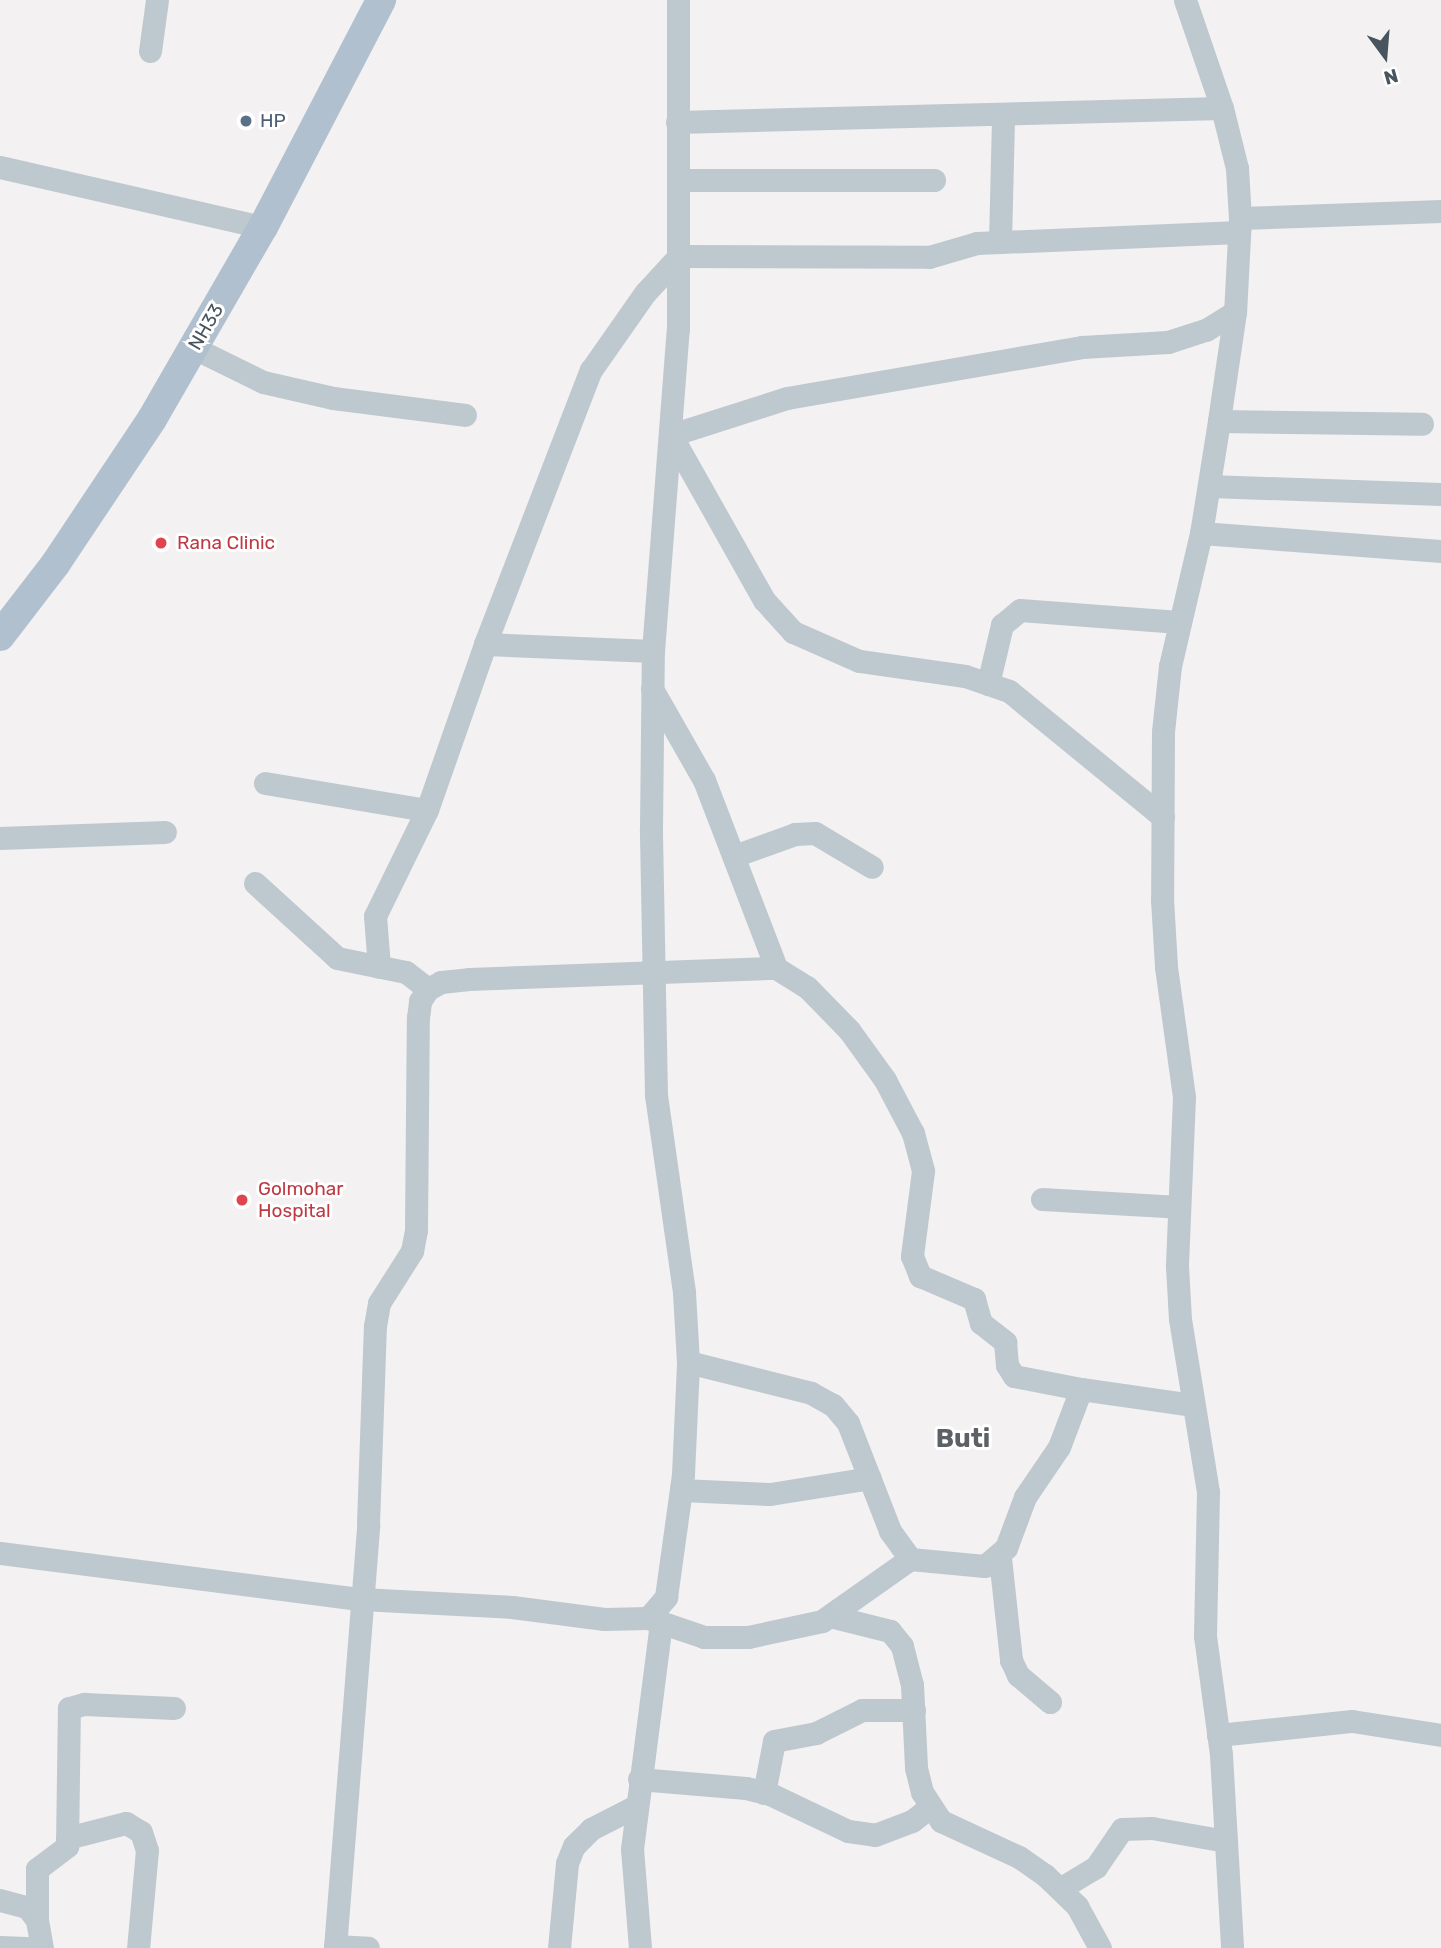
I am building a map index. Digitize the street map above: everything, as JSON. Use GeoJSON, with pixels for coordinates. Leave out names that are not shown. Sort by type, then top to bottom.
{"type":"FeatureCollection","features":[{"type":"Feature","properties":{"kind":"main road","name":"NH33"},"geometry":{"type":"LineString","coordinates":[[0,636],[94,506],[194,348],[263,227],[376,1]]}},
{"type":"Feature","properties":{"kind":"street"},"geometry":{"type":"LineString","coordinates":[[150,51],[157,0]]}},
{"type":"Feature","properties":{"kind":"street"},"geometry":{"type":"LineString","coordinates":[[640,1948],[632,1849],[654,1621],[666,1597],[681,1490],[688,1362],[684,1292],[656,1095],[652,972],[653,651],[671,435],[679,256],[678,0]]}},
{"type":"Feature","properties":{"kind":"street"},"geometry":{"type":"LineString","coordinates":[[1185,0],[1222,108],[1237,167],[1239,225],[1235,312],[1219,421],[1201,533],[1179,622],[1163,732],[1166,967],[1184,1097],[1185,1139],[1179,1207],[1180,1319],[1208,1492],[1205,1636],[1218,1735],[1233,1948]]}},
{"type":"Feature","properties":{"kind":"street"},"geometry":{"type":"LineString","coordinates":[[677,122],[1003,117],[1222,108]]}},
{"type":"Feature","properties":{"kind":"street"},"geometry":{"type":"LineString","coordinates":[[1000,242],[1003,117]]}},
{"type":"Feature","properties":{"kind":"street"},"geometry":{"type":"LineString","coordinates":[[0,167],[263,227]]}},
{"type":"Feature","properties":{"kind":"street"},"geometry":{"type":"LineString","coordinates":[[678,180],[934,180]]}},
{"type":"Feature","properties":{"kind":"street"},"geometry":{"type":"LineString","coordinates":[[379,967],[374,916],[427,810],[485,644],[591,370],[645,293],[679,256],[929,257],[963,245],[1441,211]]}},
{"type":"Feature","properties":{"kind":"street"},"geometry":{"type":"LineString","coordinates":[[671,435],[787,398],[1082,347],[1168,342],[1206,330],[1235,312]]}},
{"type":"Feature","properties":{"kind":"street"},"geometry":{"type":"LineString","coordinates":[[194,348],[263,382],[333,398],[465,415]]}},
{"type":"Feature","properties":{"kind":"street"},"geometry":{"type":"LineString","coordinates":[[1219,421],[1422,424]]}},
{"type":"Feature","properties":{"kind":"street"},"geometry":{"type":"LineString","coordinates":[[671,435],[764,600],[793,632],[859,661],[965,676],[1009,691],[1163,817]]}},
{"type":"Feature","properties":{"kind":"street"},"geometry":{"type":"LineString","coordinates":[[1209,486],[1441,494]]}},
{"type":"Feature","properties":{"kind":"street"},"geometry":{"type":"LineString","coordinates":[[1201,533],[1441,551]]}},
{"type":"Feature","properties":{"kind":"street"},"geometry":{"type":"LineString","coordinates":[[988,684],[1002,625],[1020,610],[1179,622]]}},
{"type":"Feature","properties":{"kind":"street"},"geometry":{"type":"LineString","coordinates":[[485,644],[653,651]]}},
{"type":"Feature","properties":{"kind":"street"},"geometry":{"type":"LineString","coordinates":[[652,689],[704,780],[776,968]]}},
{"type":"Feature","properties":{"kind":"street"},"geometry":{"type":"LineString","coordinates":[[265,783],[427,810]]}},
{"type":"Feature","properties":{"kind":"street"},"geometry":{"type":"LineString","coordinates":[[0,838],[165,832]]}},
{"type":"Feature","properties":{"kind":"street"},"geometry":{"type":"LineString","coordinates":[[734,856],[782,837],[815,833],[872,867]]}},
{"type":"Feature","properties":{"kind":"street"},"geometry":{"type":"LineString","coordinates":[[256,883],[337,958],[406,972],[428,989]]}},
{"type":"Feature","properties":{"kind":"street"},"geometry":{"type":"LineString","coordinates":[[368,1948],[335,1947],[361,1599],[375,1326],[380,1303],[412,1251],[416,1230],[418,1018],[420,1001],[428,989],[441,982],[469,979],[776,968],[807,987],[849,1030],[885,1080],[913,1133],[923,1171],[912,1256],[920,1276],[974,1299],[981,1324],[1005,1342],[1007,1365],[1014,1376],[1192,1405]]}},
{"type":"Feature","properties":{"kind":"street"},"geometry":{"type":"LineString","coordinates":[[1042,1199],[1179,1207]]}},
{"type":"Feature","properties":{"kind":"street"},"geometry":{"type":"LineString","coordinates":[[688,1362],[811,1393],[833,1405],[848,1423],[890,1531],[910,1559]]}},
{"type":"Feature","properties":{"kind":"street"},"geometry":{"type":"LineString","coordinates":[[1050,1702],[1018,1675],[1011,1660],[1000,1558],[1025,1497],[1059,1447],[1081,1388]]}},
{"type":"Feature","properties":{"kind":"street"},"geometry":{"type":"LineString","coordinates":[[681,1490],[770,1494],[870,1478]]}},
{"type":"Feature","properties":{"kind":"street"},"geometry":{"type":"LineString","coordinates":[[0,1553],[361,1599],[654,1621],[704,1637],[748,1637],[806,1628],[830,1616],[910,1559],[971,1567],[1000,1558]]}},
{"type":"Feature","properties":{"kind":"street"},"geometry":{"type":"LineString","coordinates":[[830,1616],[879,1627],[897,1638],[912,1685],[916,1768],[930,1807],[941,1821],[1019,1857],[1061,1888],[1095,1932],[1100,1948]]}},
{"type":"Feature","properties":{"kind":"street"},"geometry":{"type":"LineString","coordinates":[[43,1948],[37,1920],[37,1869],[64,1852],[67,1838],[69,1708],[84,1704],[174,1708]]}},
{"type":"Feature","properties":{"kind":"street"},"geometry":{"type":"LineString","coordinates":[[764,1793],[774,1741],[816,1732],[851,1712],[914,1710]]}},
{"type":"Feature","properties":{"kind":"street"},"geometry":{"type":"LineString","coordinates":[[1218,1735],[1352,1721],[1441,1735]]}},
{"type":"Feature","properties":{"kind":"street"},"geometry":{"type":"LineString","coordinates":[[639,1779],[764,1793],[817,1820],[875,1835],[912,1821],[930,1807]]}},
{"type":"Feature","properties":{"kind":"street"},"geometry":{"type":"LineString","coordinates":[[559,1948],[567,1863],[574,1846],[591,1829],[636,1806]]}},
{"type":"Feature","properties":{"kind":"street"},"geometry":{"type":"LineString","coordinates":[[67,1838],[119,1824],[134,1825],[141,1832],[146,1850],[138,1948]]}},
{"type":"Feature","properties":{"kind":"street"},"geometry":{"type":"LineString","coordinates":[[1061,1888],[1096,1867],[1122,1829],[1152,1828],[1226,1841]]}},
{"type":"Feature","properties":{"kind":"street"},"geometry":{"type":"LineString","coordinates":[[0,1900],[23,1904],[37,1920]]}},
{"type":"Feature","properties":{"kind":"street"},"geometry":{"type":"LineString","coordinates":[[0,1947],[26,1948]]}},
{"type":"Feature","properties":{"kind":"place","name":"HP"},"geometry":{"type":"Point","coordinates":[246,121]}},
{"type":"Feature","properties":{"kind":"place","name":"Rana Clinic"},"geometry":{"type":"Point","coordinates":[161,543]}},
{"type":"Feature","properties":{"kind":"place","name":"Golmohar Hospital"},"geometry":{"type":"Point","coordinates":[242,1200]}},
{"type":"Feature","properties":{"kind":"district","name":"Buti"},"geometry":{"type":"Point","coordinates":[963,1439]}}]}
